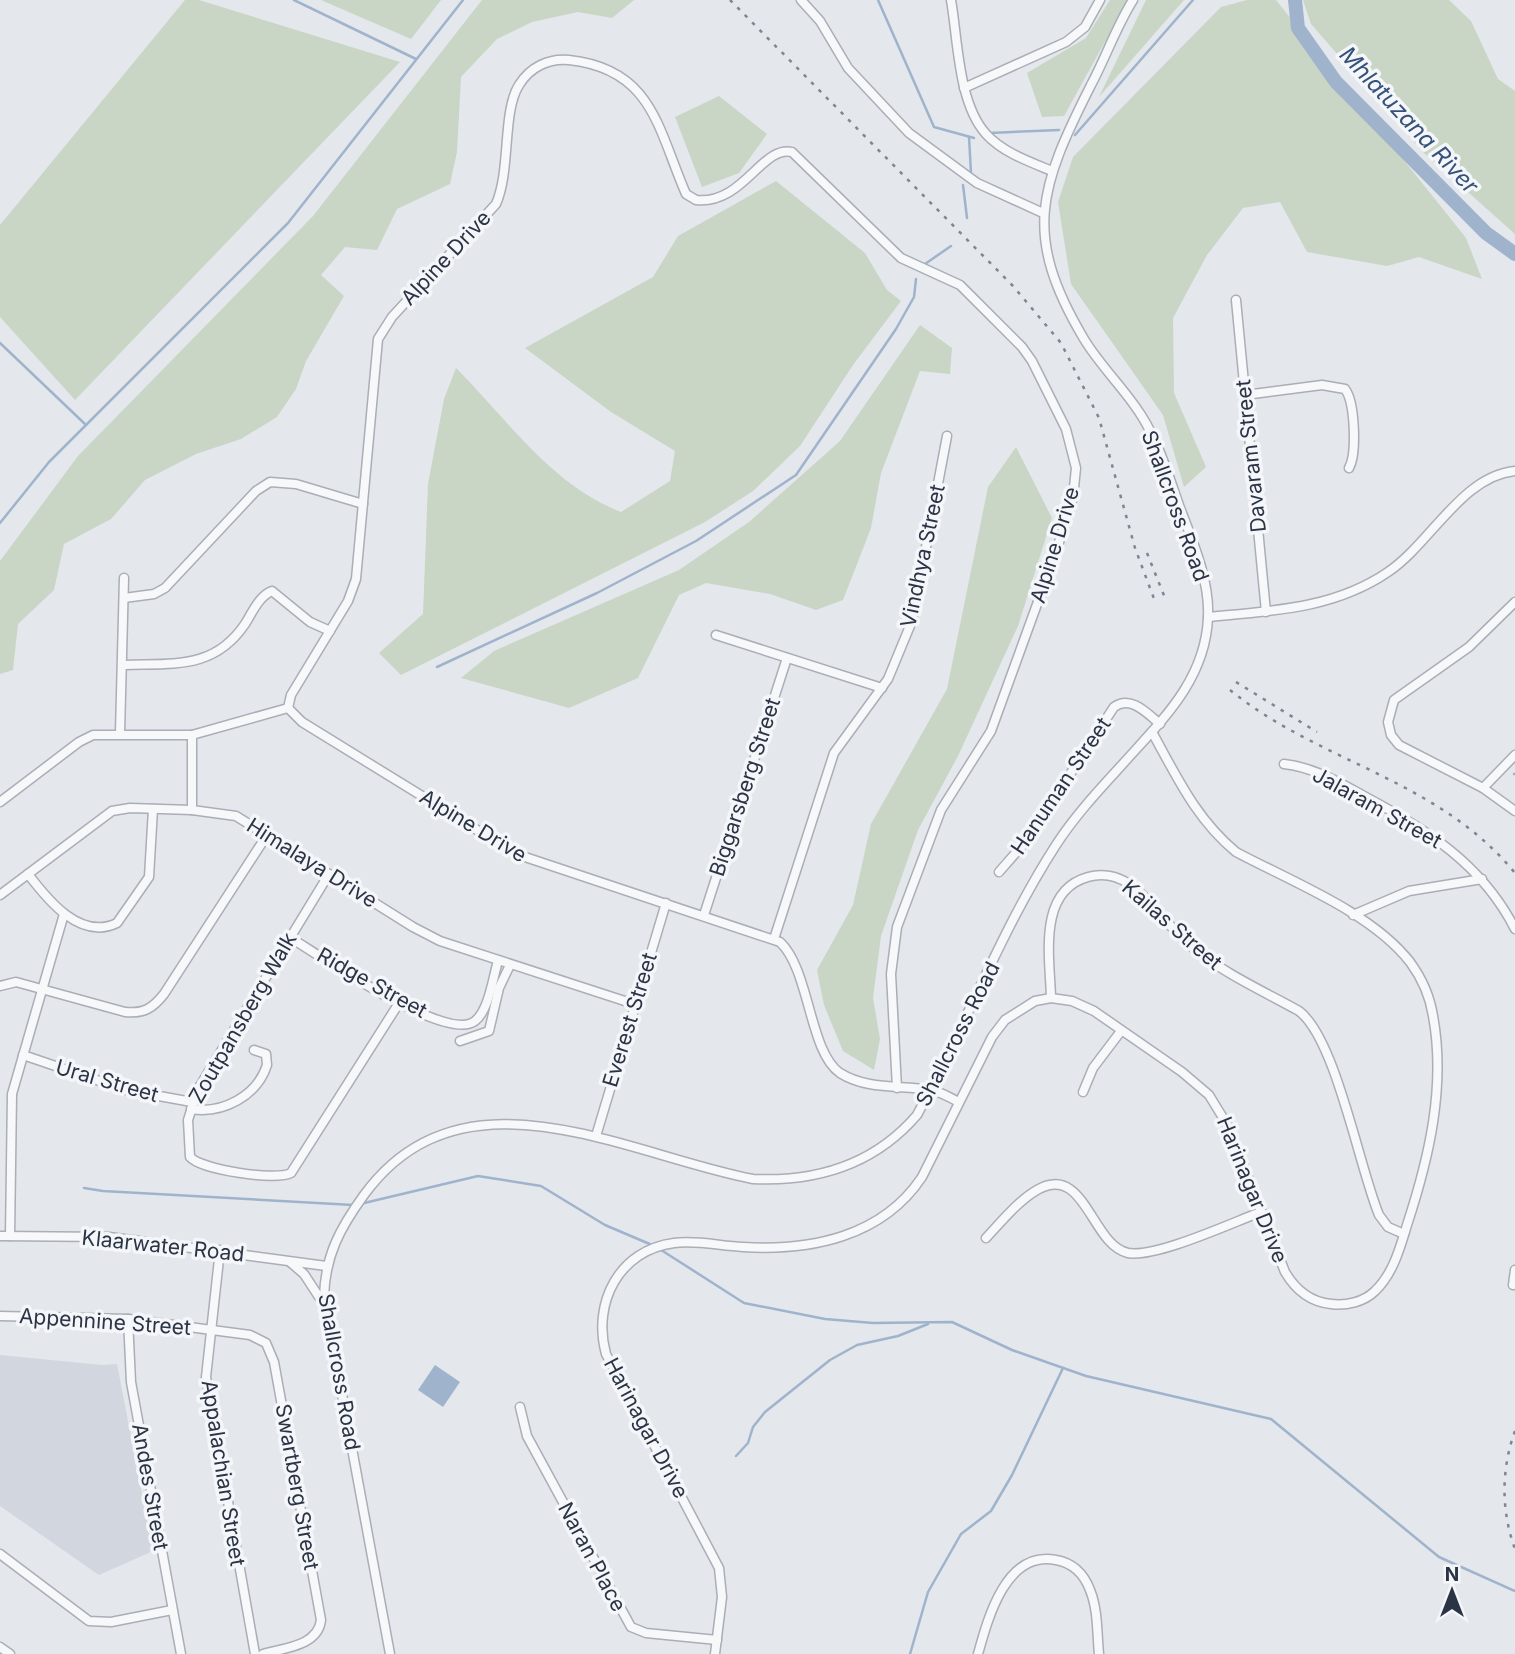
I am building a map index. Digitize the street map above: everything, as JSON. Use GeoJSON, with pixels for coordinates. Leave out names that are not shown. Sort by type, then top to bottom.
{"type":"FeatureCollection","features":[{"type":"Feature","properties":{"kind":"street"},"geometry":{"type":"LineString","coordinates":[[801,0],[820,21],[848,68],[909,133],[977,183],[1043,213]]}},
{"type":"Feature","properties":{"kind":"street"},"geometry":{"type":"LineString","coordinates":[[951,0],[964,88],[976,119],[986,134],[1011,152],[1052,171]]}},
{"type":"Feature","properties":{"kind":"street"},"geometry":{"type":"LineString","coordinates":[[964,88],[1066,42],[1085,27],[1100,0]]}},
{"type":"Feature","properties":{"kind":"street","name":"Shallcross Road"},"geometry":{"type":"LineString","coordinates":[[390,1654],[325,1308],[326,1266],[341,1230],[370,1186],[384,1171],[427,1143],[461,1130],[509,1123],[555,1126],[739,1176],[769,1180],[805,1178],[852,1164],[894,1139],[917,1115],[931,1090],[1047,861],[1084,809],[1160,724],[1195,674],[1203,653],[1208,617],[1202,572],[1153,437],[1131,401],[1100,364],[1056,285],[1045,249],[1043,213],[1052,171],[1075,115],[1133,0]]}},
{"type":"Feature","properties":{"kind":"street","name":"Alpine Drive"},"geometry":{"type":"LineString","coordinates":[[774,939],[516,854],[302,723],[288,708],[292,695],[330,631],[356,579],[379,339],[392,317],[496,204],[503,184],[515,92],[524,78],[550,60],[606,67],[642,99],[660,124],[686,194],[696,200],[726,195],[776,153],[792,152],[901,258],[960,285],[1022,347],[1032,361],[1070,439],[1076,483],[1056,552],[991,731],[941,810],[897,927],[891,974],[897,1088]]}},
{"type":"Feature","properties":{"kind":"street","name":"Davaram Street"},"geometry":{"type":"LineString","coordinates":[[1236,300],[1266,612]]}},
{"type":"Feature","properties":{"kind":"street"},"geometry":{"type":"LineString","coordinates":[[1245,395],[1322,385],[1345,389],[1350,398],[1354,439],[1353,461],[1349,468]]}},
{"type":"Feature","properties":{"kind":"street","name":"Vindhya Street"},"geometry":{"type":"LineString","coordinates":[[774,939],[834,753],[893,670],[917,606],[947,436]]}},
{"type":"Feature","properties":{"kind":"street"},"geometry":{"type":"LineString","coordinates":[[1208,617],[1266,612],[1329,601],[1364,586],[1413,551],[1472,489],[1493,475],[1515,471]]}},
{"type":"Feature","properties":{"kind":"street"},"geometry":{"type":"LineString","coordinates":[[124,598],[154,594],[165,587],[256,491],[270,482],[296,484],[363,504]]}},
{"type":"Feature","properties":{"kind":"street"},"geometry":{"type":"LineString","coordinates":[[121,733],[124,578]]}},
{"type":"Feature","properties":{"kind":"street"},"geometry":{"type":"LineString","coordinates":[[124,665],[191,662],[227,647],[265,594],[272,591],[310,622],[330,631]]}},
{"type":"Feature","properties":{"kind":"street"},"geometry":{"type":"LineString","coordinates":[[1515,602],[1469,648],[1394,699],[1389,715],[1389,729],[1399,745],[1483,788],[1515,811]]}},
{"type":"Feature","properties":{"kind":"street"},"geometry":{"type":"LineString","coordinates":[[716,635],[882,688]]}},
{"type":"Feature","properties":{"kind":"street","name":"Biggarsberg Street"},"geometry":{"type":"LineString","coordinates":[[704,915],[787,659]]}},
{"type":"Feature","properties":{"kind":"street","name":"Hanuman Street"},"geometry":{"type":"LineString","coordinates":[[999,872],[1027,840],[1114,707],[1120,703],[1131,703],[1160,724]]}},
{"type":"Feature","properties":{"kind":"street"},"geometry":{"type":"LineString","coordinates":[[0,802],[86,738],[121,733],[192,735],[288,708]]}},
{"type":"Feature","properties":{"kind":"street","name":"Harinagar Drive"},"geometry":{"type":"LineString","coordinates":[[715,1654],[722,1597],[719,1568],[606,1354],[601,1317],[609,1289],[631,1262],[643,1253],[668,1244],[689,1242],[754,1247],[808,1245],[843,1236],[876,1222],[898,1208],[914,1188],[1004,1020],[1023,1006],[1051,998],[1084,1006],[1182,1072],[1209,1095],[1228,1126],[1291,1282],[1306,1296],[1334,1305],[1353,1303],[1376,1291],[1391,1270],[1404,1234],[1432,1132],[1436,1046],[1433,1014],[1425,988],[1412,965],[1380,932],[1236,852],[1224,842],[1197,814],[1152,732]]}},
{"type":"Feature","properties":{"kind":"street"},"geometry":{"type":"LineString","coordinates":[[192,735],[192,810]]}},
{"type":"Feature","properties":{"kind":"street"},"geometry":{"type":"LineString","coordinates":[[1483,788],[1515,755]]}},
{"type":"Feature","properties":{"kind":"street","name":"Jalaram Street"},"geometry":{"type":"LineString","coordinates":[[1284,764],[1314,770],[1401,816],[1460,855],[1503,905],[1515,929]]}},
{"type":"Feature","properties":{"kind":"street","name":"Himalaya Drive"},"geometry":{"type":"LineString","coordinates":[[0,895],[106,815],[121,809],[226,812],[427,934],[498,961],[634,1004]]}},
{"type":"Feature","properties":{"kind":"street"},"geometry":{"type":"LineString","coordinates":[[28,874],[64,914],[105,926],[121,918],[149,877],[153,809]]}},
{"type":"Feature","properties":{"kind":"street"},"geometry":{"type":"LineString","coordinates":[[0,986],[16,982],[125,1012],[141,1012],[151,1008],[164,994],[267,835]]}},
{"type":"Feature","properties":{"kind":"street","name":"Zoutpansberg Walk"},"geometry":{"type":"LineString","coordinates":[[328,874],[191,1106],[187,1143],[194,1161],[269,1176],[292,1174],[398,1003]]}},
{"type":"Feature","properties":{"kind":"street","name":"Kailas Street"},"geometry":{"type":"LineString","coordinates":[[1051,998],[1050,930],[1057,900],[1072,885],[1087,877],[1104,875],[1128,883],[1181,939],[1209,961],[1299,1011],[1311,1022],[1330,1063],[1379,1215],[1388,1227],[1404,1234]]}},
{"type":"Feature","properties":{"kind":"street"},"geometry":{"type":"LineString","coordinates":[[1353,915],[1409,891],[1482,879]]}},
{"type":"Feature","properties":{"kind":"street","name":"Everest Street"},"geometry":{"type":"LineString","coordinates":[[596,1136],[666,903]]}},
{"type":"Feature","properties":{"kind":"street"},"geometry":{"type":"LineString","coordinates":[[10,1236],[12,1094],[64,914]]}},
{"type":"Feature","properties":{"kind":"street","name":"Ridge Street"},"geometry":{"type":"LineString","coordinates":[[289,937],[398,1003],[455,1025],[469,1024],[482,1010],[498,961]]}},
{"type":"Feature","properties":{"kind":"street"},"geometry":{"type":"LineString","coordinates":[[774,939],[787,949],[794,962],[825,1052],[834,1067],[853,1078],[897,1088],[931,1090],[959,1102]]}},
{"type":"Feature","properties":{"kind":"street"},"geometry":{"type":"LineString","coordinates":[[460,1041],[489,1031],[499,988],[510,965]]}},
{"type":"Feature","properties":{"kind":"street"},"geometry":{"type":"LineString","coordinates":[[1083,1091],[1093,1069],[1121,1031]]}},
{"type":"Feature","properties":{"kind":"street","name":"Ural Street"},"geometry":{"type":"LineString","coordinates":[[23,1055],[126,1090],[191,1106],[215,1108],[239,1100],[250,1091],[267,1065],[266,1054],[254,1050]]}},
{"type":"Feature","properties":{"kind":"street"},"geometry":{"type":"LineString","coordinates":[[0,1155],[10,1154]]}},
{"type":"Feature","properties":{"kind":"street"},"geometry":{"type":"LineString","coordinates":[[986,1238],[1027,1197],[1044,1187],[1052,1186],[1075,1192],[1110,1243],[1132,1253],[1160,1249],[1261,1212]]}},
{"type":"Feature","properties":{"kind":"street","name":"Klaarwater Road"},"geometry":{"type":"LineString","coordinates":[[0,1236],[109,1237],[326,1266]]}},
{"type":"Feature","properties":{"kind":"street","name":"Appalachian Street"},"geometry":{"type":"LineString","coordinates":[[220,1250],[206,1356],[207,1396],[255,1654]]}},
{"type":"Feature","properties":{"kind":"street"},"geometry":{"type":"LineString","coordinates":[[287,1260],[304,1274],[325,1308]]}},
{"type":"Feature","properties":{"kind":"street"},"geometry":{"type":"LineString","coordinates":[[1513,1285],[1515,1270]]}},
{"type":"Feature","properties":{"kind":"street","name":"Appennine Street"},"geometry":{"type":"LineString","coordinates":[[0,1316],[128,1320],[209,1329]]}},
{"type":"Feature","properties":{"kind":"street","name":"Andes Street"},"geometry":{"type":"LineString","coordinates":[[128,1320],[131,1382],[181,1654]]}},
{"type":"Feature","properties":{"kind":"street","name":"Swartberg Street"},"geometry":{"type":"LineString","coordinates":[[209,1329],[258,1338],[271,1350],[320,1609],[320,1627],[310,1640],[263,1654]]}},
{"type":"Feature","properties":{"kind":"street","name":"Naran Place"},"geometry":{"type":"LineString","coordinates":[[520,1407],[527,1437],[631,1627],[646,1633],[717,1640]]}},
{"type":"Feature","properties":{"kind":"street"},"geometry":{"type":"LineString","coordinates":[[0,1554],[89,1621],[111,1622],[172,1610]]}},
{"type":"Feature","properties":{"kind":"street"},"geometry":{"type":"LineString","coordinates":[[978,1654],[990,1616],[1008,1581],[1023,1566],[1049,1558],[1072,1566],[1087,1583],[1094,1605],[1099,1654]]}},
{"type":"Feature","properties":{"kind":"street"},"geometry":{"type":"LineString","coordinates":[[0,1647],[10,1654]]}},
{"type":"Feature","properties":{"kind":"shaded area"},"geometry":{"type":"Polygon","coordinates":[[[0,1355],[102,1365],[117,1364],[153,1551],[99,1575],[0,1506],[0,1355]]]}},
{"type":"Feature","properties":{"kind":"green space"},"geometry":{"type":"Polygon","coordinates":[[[185,0],[199,0],[400,62],[75,400],[0,317],[0,225],[185,0]]]}},
{"type":"Feature","properties":{"kind":"green space"},"geometry":{"type":"Polygon","coordinates":[[[321,0],[441,0],[411,39],[321,0]]]}},
{"type":"Feature","properties":{"kind":"green space"},"geometry":{"type":"Polygon","coordinates":[[[482,0],[634,0],[612,18],[578,12],[532,22],[497,39],[461,77],[457,152],[450,184],[397,209],[377,250],[345,247],[321,275],[344,296],[306,361],[296,389],[277,417],[241,439],[196,454],[145,480],[111,519],[64,544],[54,590],[18,624],[13,670],[0,674],[0,561],[78,456],[313,216],[482,0]]]}},
{"type":"Feature","properties":{"kind":"green space"},"geometry":{"type":"Polygon","coordinates":[[[1110,0],[1128,0],[1064,116],[1042,117],[1027,73],[1086,38],[1110,0]]]}},
{"type":"Feature","properties":{"kind":"green space"},"geometry":{"type":"Polygon","coordinates":[[[1146,0],[1184,0],[1099,97],[1146,0]]]}},
{"type":"Feature","properties":{"kind":"green space"},"geometry":{"type":"Polygon","coordinates":[[[1247,0],[1276,0],[1466,238],[1482,279],[1419,257],[1387,266],[1307,252],[1280,202],[1243,208],[1207,255],[1173,318],[1174,393],[1206,467],[1184,487],[1163,415],[1071,284],[1058,202],[1073,157],[1221,7],[1247,0]]]}},
{"type":"Feature","properties":{"kind":"green space"},"geometry":{"type":"Polygon","coordinates":[[[1303,0],[1449,0],[1471,21],[1498,79],[1515,91],[1515,234],[1423,152],[1311,24],[1303,0]]]}},
{"type":"Feature","properties":{"kind":"green space"},"geometry":{"type":"Polygon","coordinates":[[[719,96],[767,134],[739,173],[702,187],[675,117],[719,96]]]}},
{"type":"Feature","properties":{"kind":"green space"},"geometry":{"type":"Polygon","coordinates":[[[776,181],[865,253],[887,290],[901,301],[853,365],[800,446],[753,491],[705,522],[401,675],[379,653],[423,614],[428,484],[444,399],[456,368],[551,468],[596,500],[621,512],[670,481],[675,451],[611,412],[525,348],[653,277],[678,236],[776,181]]]}},
{"type":"Feature","properties":{"kind":"green space"},"geometry":{"type":"Polygon","coordinates":[[[920,325],[952,348],[950,374],[920,371],[881,473],[871,528],[843,600],[816,610],[770,594],[706,583],[679,595],[638,678],[569,708],[461,678],[494,651],[679,570],[749,522],[840,441],[920,325]]]}},
{"type":"Feature","properties":{"kind":"green space"},"geometry":{"type":"Polygon","coordinates":[[[1016,447],[1052,518],[1018,626],[958,756],[918,830],[881,936],[873,998],[880,1039],[874,1070],[843,1051],[824,1005],[817,970],[853,905],[871,824],[947,689],[988,487],[1016,447]]]}},
{"type":"Feature","properties":{"kind":"water"},"geometry":{"type":"Polygon","coordinates":[[[435,1365],[460,1382],[443,1407],[418,1390],[435,1365]]]}},
{"type":"Feature","properties":{"kind":"waterway"},"geometry":{"type":"LineString","coordinates":[[294,0],[416,59]]}},
{"type":"Feature","properties":{"kind":"waterway"},"geometry":{"type":"LineString","coordinates":[[0,523],[49,462],[288,223],[463,0]]}},
{"type":"Feature","properties":{"kind":"waterway"},"geometry":{"type":"LineString","coordinates":[[878,0],[934,127],[974,138]]}},
{"type":"Feature","properties":{"kind":"waterway"},"geometry":{"type":"LineString","coordinates":[[1075,135],[1193,0]]}},
{"type":"Feature","properties":{"kind":"waterway","name":"Mhlatuzana River"},"geometry":{"type":"LineString","coordinates":[[1295,0],[1298,28],[1336,82],[1486,233],[1515,254]]}},
{"type":"Feature","properties":{"kind":"waterway"},"geometry":{"type":"LineString","coordinates":[[990,133],[1059,130]]}},
{"type":"Feature","properties":{"kind":"waterway"},"geometry":{"type":"LineString","coordinates":[[969,137],[971,173]]}},
{"type":"Feature","properties":{"kind":"waterway"},"geometry":{"type":"LineString","coordinates":[[963,185],[967,218]]}},
{"type":"Feature","properties":{"kind":"waterway"},"geometry":{"type":"LineString","coordinates":[[925,264],[951,246]]}},
{"type":"Feature","properties":{"kind":"waterway"},"geometry":{"type":"LineString","coordinates":[[437,667],[597,593],[696,541],[796,475],[896,329],[914,297],[916,279]]}},
{"type":"Feature","properties":{"kind":"waterway"},"geometry":{"type":"LineString","coordinates":[[0,343],[86,425]]}},
{"type":"Feature","properties":{"kind":"waterway"},"geometry":{"type":"LineString","coordinates":[[360,1204],[478,1176],[541,1186],[605,1225],[652,1245]]}},
{"type":"Feature","properties":{"kind":"waterway"},"geometry":{"type":"LineString","coordinates":[[84,1188],[353,1205]]}},
{"type":"Feature","properties":{"kind":"waterway"},"geometry":{"type":"LineString","coordinates":[[658,1248],[744,1303],[825,1319],[873,1323],[952,1322],[1012,1350],[1086,1376],[1271,1419],[1439,1557],[1515,1591]]}},
{"type":"Feature","properties":{"kind":"waterway"},"geometry":{"type":"LineString","coordinates":[[736,1456],[748,1443],[753,1427],[765,1412],[830,1360],[857,1345],[898,1336],[928,1324]]}},
{"type":"Feature","properties":{"kind":"waterway"},"geometry":{"type":"LineString","coordinates":[[910,1654],[928,1592],[961,1534],[991,1511],[1012,1475],[1063,1368]]}},
{"type":"Feature","properties":{"kind":"railway"},"geometry":{"type":"LineString","coordinates":[[730,0],[1013,286],[1061,343],[1099,418],[1135,548],[1156,604]]}},
{"type":"Feature","properties":{"kind":"railway"},"geometry":{"type":"LineString","coordinates":[[1147,553],[1165,598]]}},
{"type":"Feature","properties":{"kind":"railway"},"geometry":{"type":"LineString","coordinates":[[1236,682],[1317,732]]}},
{"type":"Feature","properties":{"kind":"railway"},"geometry":{"type":"LineString","coordinates":[[1230,690],[1265,715],[1302,736],[1415,793],[1451,815],[1484,841],[1515,873]]}},
{"type":"Feature","properties":{"kind":"railway"},"geometry":{"type":"LineString","coordinates":[[1515,1431],[1507,1460],[1504,1490],[1507,1520],[1515,1549]]}}]}
